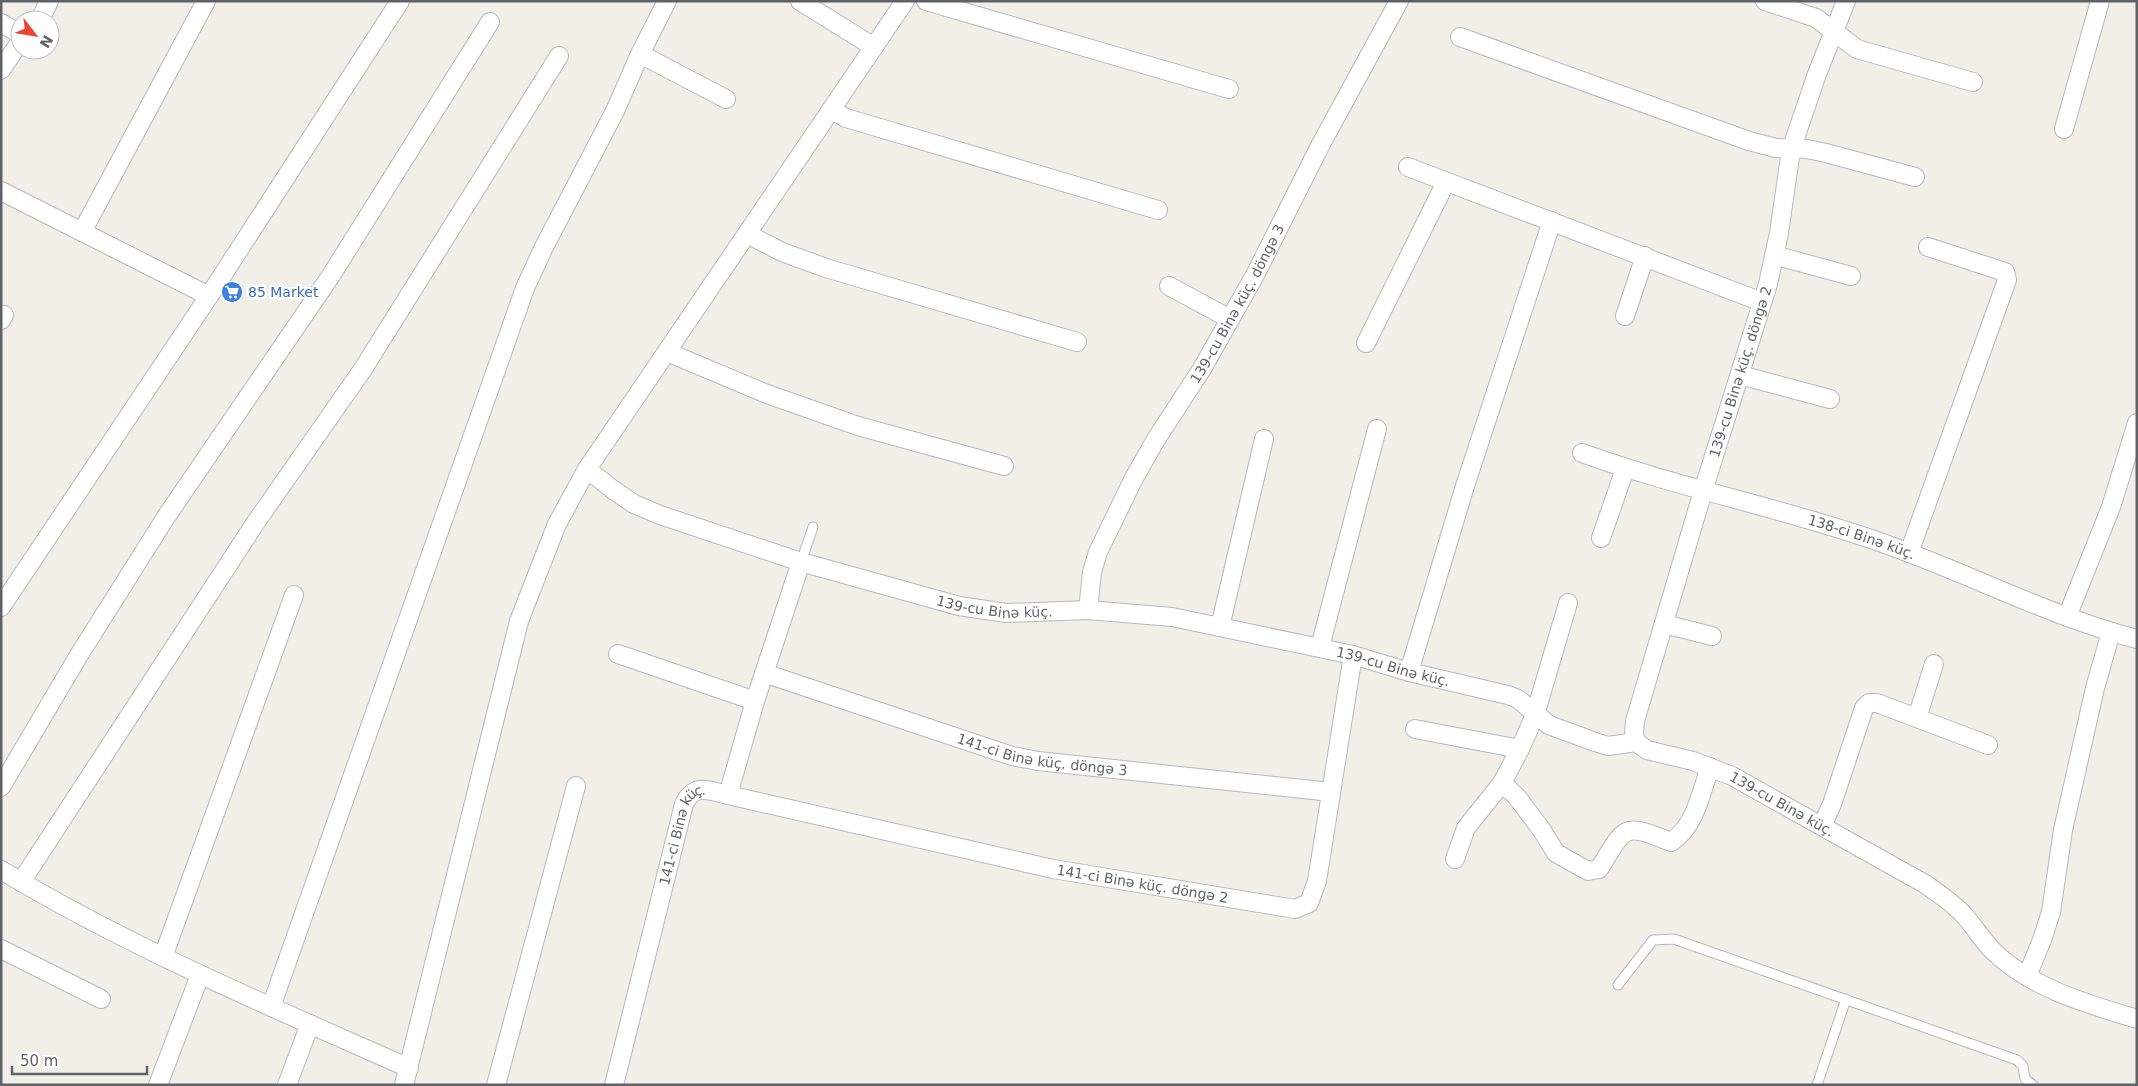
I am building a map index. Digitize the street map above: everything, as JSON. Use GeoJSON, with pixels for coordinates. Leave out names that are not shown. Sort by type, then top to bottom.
{"type":"FeatureCollection","features":[{"type":"Feature","properties":{"kind":"street"},"geometry":{"type":"LineString","coordinates":[[82,232],[206,1]]}},
{"type":"Feature","properties":{"kind":"street"},"geometry":{"type":"LineString","coordinates":[[1,607],[209,296],[400,1]]}},
{"type":"Feature","properties":{"kind":"street"},"geometry":{"type":"LineString","coordinates":[[271,1007],[525,288],[544,247],[615,111],[640,54],[667,1]]}},
{"type":"Feature","properties":{"kind":"street"},"geometry":{"type":"LineString","coordinates":[[800,1],[874,47]]}},
{"type":"Feature","properties":{"kind":"street"},"geometry":{"type":"LineString","coordinates":[[404,1085],[519,621],[556,524],[587,469],[905,1]]}},
{"type":"Feature","properties":{"kind":"street"},"geometry":{"type":"LineString","coordinates":[[926,1],[1229,89]]}},
{"type":"Feature","properties":{"kind":"street","name":"139-cu Binə küç. döngə 3"},"geometry":{"type":"LineString","coordinates":[[1088,610],[1092,572],[1107,531],[1155,440],[1203,367],[1255,275],[1321,144],[1399,1]]}},
{"type":"Feature","properties":{"kind":"street"},"geometry":{"type":"LineString","coordinates":[[1765,1],[1816,18],[1856,49],[1973,82]]}},
{"type":"Feature","properties":{"kind":"street","name":"139-cu Binə küç. döngə 2"},"geometry":{"type":"LineString","coordinates":[[1636,742],[1634,734],[1635,721],[1703,491],[1762,302],[1774,255],[1791,150],[1817,74],[1846,1]]}},
{"type":"Feature","properties":{"kind":"street"},"geometry":{"type":"LineString","coordinates":[[2064,129],[2100,1]]}},
{"type":"Feature","properties":{"kind":"street"},"geometry":{"type":"LineString","coordinates":[[1,787],[79,655],[166,517],[330,277],[490,22]]}},
{"type":"Feature","properties":{"kind":"street"},"geometry":{"type":"LineString","coordinates":[[1460,36],[1749,141],[1776,148],[1791,150],[1807,149],[1826,153],[1915,177]]}},
{"type":"Feature","properties":{"kind":"street"},"geometry":{"type":"LineString","coordinates":[[640,54],[726,99]]}},
{"type":"Feature","properties":{"kind":"street"},"geometry":{"type":"LineString","coordinates":[[20,882],[256,522],[363,369],[559,56]]}},
{"type":"Feature","properties":{"kind":"street"},"geometry":{"type":"LineString","coordinates":[[1,70],[10,57]]}},
{"type":"Feature","properties":{"kind":"street"},"geometry":{"type":"LineString","coordinates":[[832,110],[846,118],[1158,210]]}},
{"type":"Feature","properties":{"kind":"street"},"geometry":{"type":"LineString","coordinates":[[1408,167],[1762,302]]}},
{"type":"Feature","properties":{"kind":"street"},"geometry":{"type":"LineString","coordinates":[[1366,343],[1446,182]]}},
{"type":"Feature","properties":{"kind":"street"},"geometry":{"type":"LineString","coordinates":[[1,191],[209,296]]}},
{"type":"Feature","properties":{"kind":"street"},"geometry":{"type":"LineString","coordinates":[[1409,672],[1465,486],[1552,221]]}},
{"type":"Feature","properties":{"kind":"street"},"geometry":{"type":"LineString","coordinates":[[747,234],[782,252],[826,268],[1077,342]]}},
{"type":"Feature","properties":{"kind":"street"},"geometry":{"type":"LineString","coordinates":[[1909,553],[2007,280],[2005,272],[1928,247]]}},
{"type":"Feature","properties":{"kind":"street"},"geometry":{"type":"LineString","coordinates":[[1774,255],[1851,276]]}},
{"type":"Feature","properties":{"kind":"street"},"geometry":{"type":"LineString","coordinates":[[1625,316],[1645,256]]}},
{"type":"Feature","properties":{"kind":"street"},"geometry":{"type":"LineString","coordinates":[[1169,286],[1230,319]]}},
{"type":"Feature","properties":{"kind":"street"},"geometry":{"type":"LineString","coordinates":[[668,352],[767,394],[858,426],[1004,466]]}},
{"type":"Feature","properties":{"kind":"street"},"geometry":{"type":"LineString","coordinates":[[1740,375],[1830,399]]}},
{"type":"Feature","properties":{"kind":"street"},"geometry":{"type":"LineString","coordinates":[[2067,616],[2111,507],[2137,423]]}},
{"type":"Feature","properties":{"kind":"street"},"geometry":{"type":"LineString","coordinates":[[1320,647],[1377,429]]}},
{"type":"Feature","properties":{"kind":"street"},"geometry":{"type":"LineString","coordinates":[[1220,627],[1264,439]]}},
{"type":"Feature","properties":{"kind":"street","name":"138-ci Binə küç."},"geometry":{"type":"LineString","coordinates":[[1582,453],[1625,469],[1867,538],[2067,616],[2137,639]]}},
{"type":"Feature","properties":{"kind":"street","name":"139-cu Binə küç."},"geometry":{"type":"LineString","coordinates":[[587,469],[634,504],[660,515],[801,562],[981,611],[1006,614],[1088,610],[1143,614],[1320,647],[1409,672],[1508,695],[1518,699],[1550,725],[1608,746],[1636,742],[1646,750],[1710,767],[1732,776],[1944,897],[1962,913],[1993,951],[2027,976],[2084,1003],[2137,1018]]}},
{"type":"Feature","properties":{"kind":"street"},"geometry":{"type":"LineString","coordinates":[[1601,538],[1625,469]]}},
{"type":"Feature","properties":{"kind":"street","name":"141-ci Binə küç."},"geometry":{"type":"LineString","coordinates":[[614,1085],[684,804],[688,795],[701,789],[728,795],[755,701],[801,562]]}},
{"type":"Feature","properties":{"kind":"street"},"geometry":{"type":"LineString","coordinates":[[163,957],[294,595]]}},
{"type":"Feature","properties":{"kind":"street"},"geometry":{"type":"LineString","coordinates":[[1456,860],[1466,828],[1502,783],[1520,749],[1535,714],[1568,602]]}},
{"type":"Feature","properties":{"kind":"street"},"geometry":{"type":"LineString","coordinates":[[1664,624],[1712,636]]}},
{"type":"Feature","properties":{"kind":"street"},"geometry":{"type":"LineString","coordinates":[[2027,976],[2042,940],[2050,912],[2063,830],[2095,688],[2111,632]]}},
{"type":"Feature","properties":{"kind":"street"},"geometry":{"type":"LineString","coordinates":[[618,654],[755,701]]}},
{"type":"Feature","properties":{"kind":"street","name":"141-ci Binə küç. döngə 2"},"geometry":{"type":"LineString","coordinates":[[728,795],[1053,869],[1295,909],[1309,903],[1317,881],[1353,655]]}},
{"type":"Feature","properties":{"kind":"street"},"geometry":{"type":"LineString","coordinates":[[1916,718],[1934,664]]}},
{"type":"Feature","properties":{"kind":"street","name":"141-ci Binə küç. döngə 3"},"geometry":{"type":"LineString","coordinates":[[764,673],[1012,756],[1038,762],[1332,792]]}},
{"type":"Feature","properties":{"kind":"street"},"geometry":{"type":"LineString","coordinates":[[1822,826],[1832,804],[1864,708],[1869,703],[1877,703],[1988,745]]}},
{"type":"Feature","properties":{"kind":"street"},"geometry":{"type":"LineString","coordinates":[[1415,729],[1520,749]]}},
{"type":"Feature","properties":{"kind":"street"},"geometry":{"type":"LineString","coordinates":[[1502,783],[1517,797],[1541,828],[1556,853],[1588,871],[1599,868],[1619,836],[1628,830],[1641,830],[1671,842],[1682,835],[1693,816],[1710,767]]}},
{"type":"Feature","properties":{"kind":"street"},"geometry":{"type":"LineString","coordinates":[[496,1085],[576,786]]}},
{"type":"Feature","properties":{"kind":"street"},"geometry":{"type":"LineString","coordinates":[[1,870],[88,920],[200,976],[409,1068]]}},
{"type":"Feature","properties":{"kind":"street"},"geometry":{"type":"LineString","coordinates":[[1,948],[101,999]]}},
{"type":"Feature","properties":{"kind":"street"},"geometry":{"type":"LineString","coordinates":[[158,1085],[200,976]]}},
{"type":"Feature","properties":{"kind":"street"},"geometry":{"type":"LineString","coordinates":[[287,1085],[310,1024]]}},
{"type":"Feature","properties":{"kind":"lane"},"geometry":{"type":"LineString","coordinates":[[801,562],[813,527]]}},
{"type":"Feature","properties":{"kind":"lane"},"geometry":{"type":"LineString","coordinates":[[1618,985],[1653,940],[1674,939],[2018,1060],[2023,1066],[2025,1079],[2032,1085]]}},
{"type":"Feature","properties":{"kind":"lane"},"geometry":{"type":"LineString","coordinates":[[1817,1085],[1846,999]]}},
{"type":"Feature","properties":{"kind":"place","name":"85 Market"},"geometry":{"type":"Point","coordinates":[232,292]}}]}
